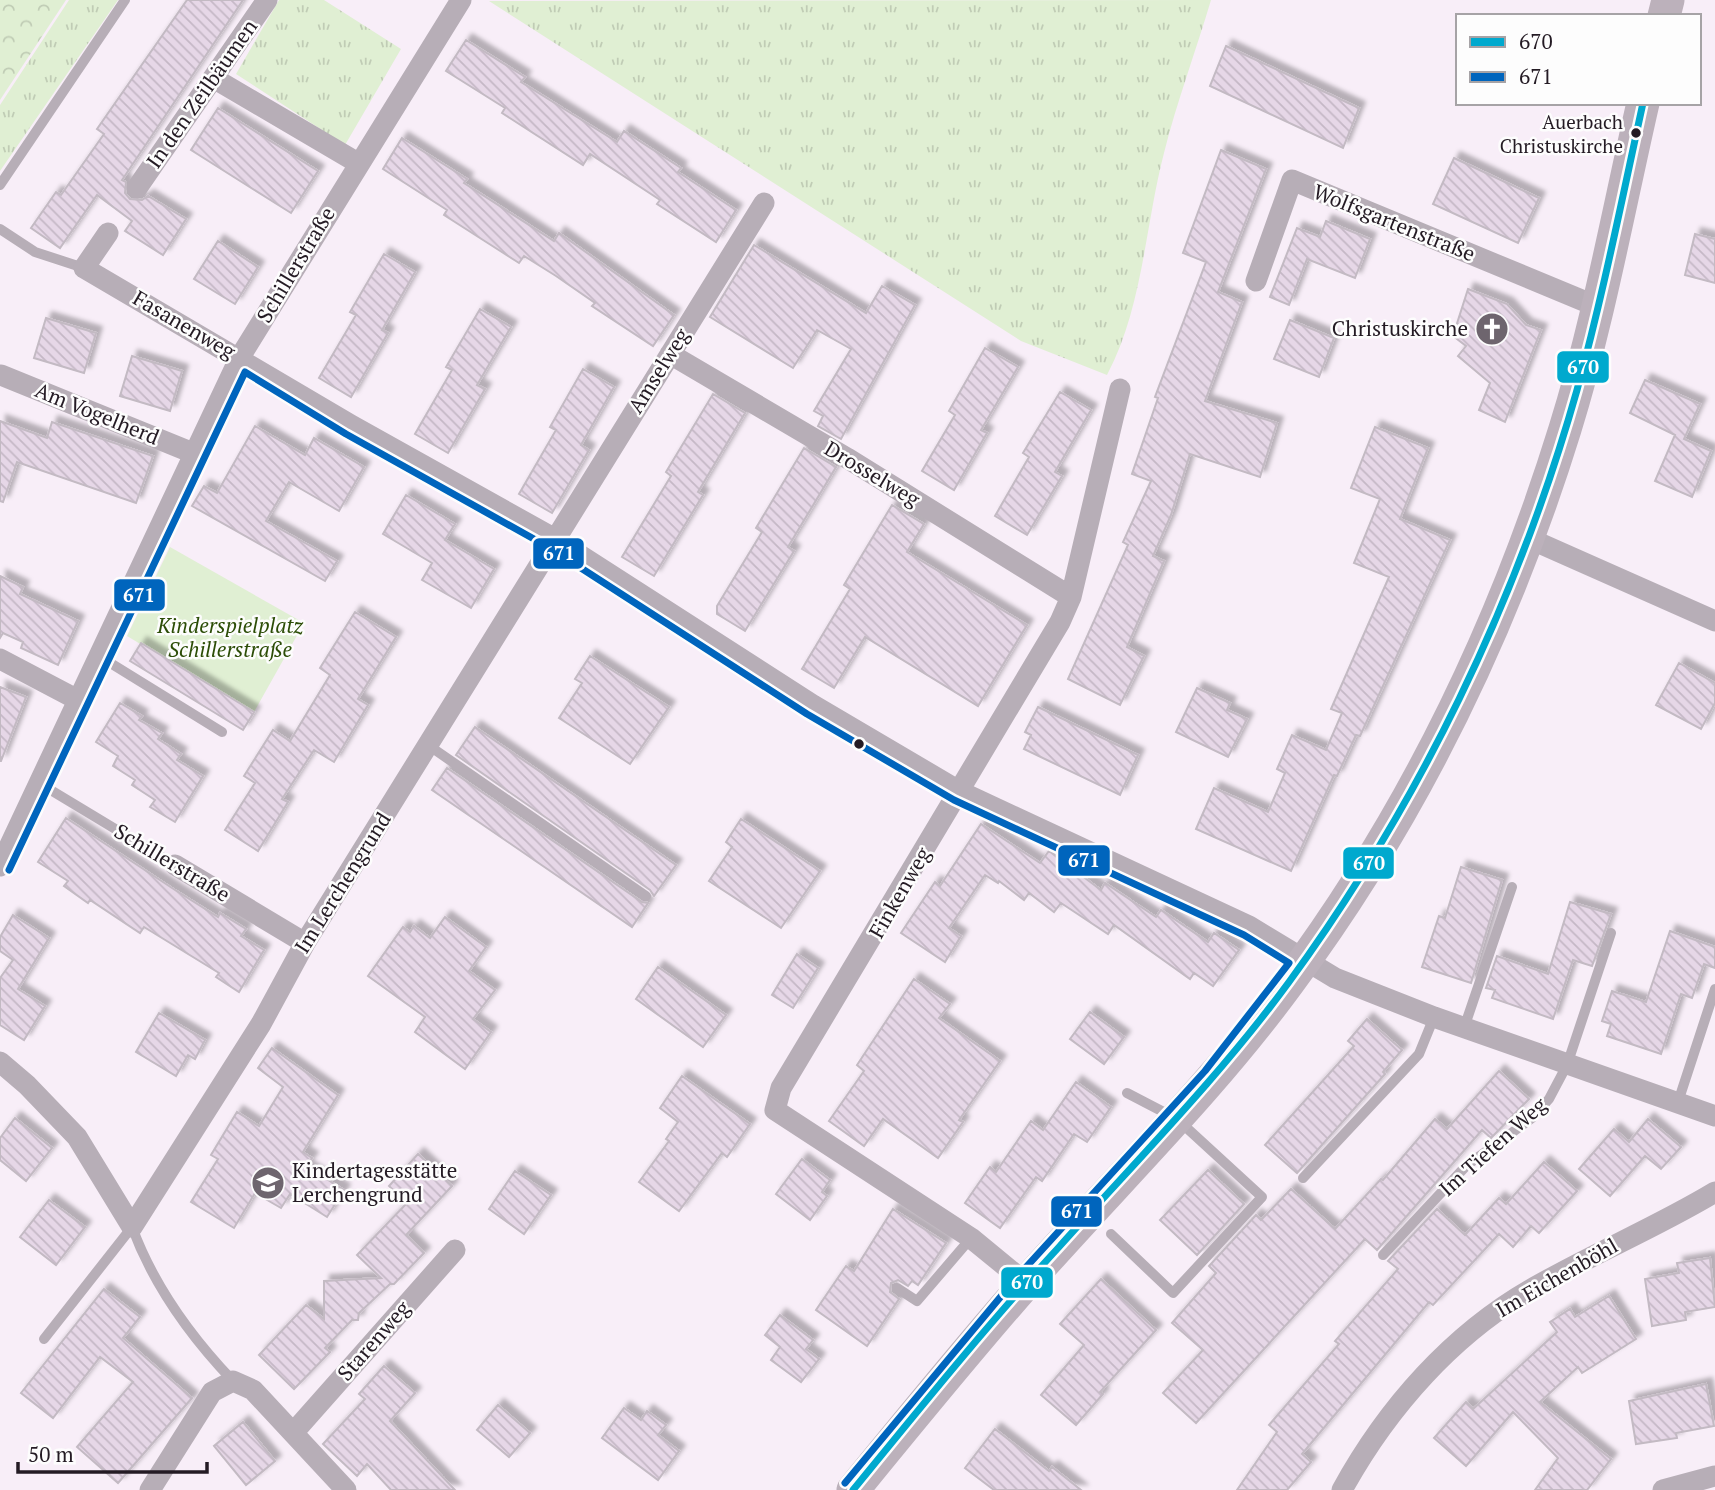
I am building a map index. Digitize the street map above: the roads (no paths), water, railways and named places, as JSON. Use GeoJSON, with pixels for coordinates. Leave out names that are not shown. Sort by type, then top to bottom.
{"type":"FeatureCollection","features":[{"type":"Feature","properties":{"kind":"main road"},"geometry":{"type":"LineString","coordinates":[[853,1490],[1026,1283],[1177,1119],[1248,1036],[1305,960],[1370,860],[1431,755],[1461,696],[1528,538],[1566,426],[1643,105]]}},
{"type":"Feature","properties":{"kind":"street","name":"In den Zeilbäumen"},"geometry":{"type":"LineString","coordinates":[[137,188],[215,79],[267,0]]}},
{"type":"Feature","properties":{"kind":"street","name":"Schillerstraße"},"geometry":{"type":"LineString","coordinates":[[0,866],[240,357],[461,0]]}},
{"type":"Feature","properties":{"kind":"street"},"geometry":{"type":"LineString","coordinates":[[215,79],[358,163]]}},
{"type":"Feature","properties":{"kind":"street","name":"Wolfsgartenstraße"},"geometry":{"type":"LineString","coordinates":[[1256,281],[1292,180],[1596,306]]}},
{"type":"Feature","properties":{"kind":"street","name":"Amselweg"},"geometry":{"type":"LineString","coordinates":[[555,539],[764,203]]}},
{"type":"Feature","properties":{"kind":"street"},"geometry":{"type":"LineString","coordinates":[[85,268],[108,233]]}},
{"type":"Feature","properties":{"kind":"street","name":"Fasanenweg"},"geometry":{"type":"LineString","coordinates":[[85,268],[240,357],[351,425],[555,539],[813,705],[960,791],[1250,926],[1305,960]]}},
{"type":"Feature","properties":{"kind":"street","name":"Drosselweg"},"geometry":{"type":"LineString","coordinates":[[670,354],[847,458],[1072,597]]}},
{"type":"Feature","properties":{"kind":"street","name":"Am Vogelherd"},"geometry":{"type":"LineString","coordinates":[[1,375],[193,453]]}},
{"type":"Feature","properties":{"kind":"street","name":"Finkenweg"},"geometry":{"type":"LineString","coordinates":[[1026,1283],[971,1238],[775,1110],[781,1088],[960,791],[1072,597],[1120,389]]}},
{"type":"Feature","properties":{"kind":"street"},"geometry":{"type":"LineString","coordinates":[[1528,538],[1715,621]]}},
{"type":"Feature","properties":{"kind":"street","name":"Im Lerchengrund"},"geometry":{"type":"LineString","coordinates":[[132,1227],[261,1024],[305,943],[555,539]]}},
{"type":"Feature","properties":{"kind":"street"},"geometry":{"type":"LineString","coordinates":[[0,659],[78,699]]}},
{"type":"Feature","properties":{"kind":"street","name":"Schillerstraße"},"geometry":{"type":"LineString","coordinates":[[174,865],[305,943]]}},
{"type":"Feature","properties":{"kind":"street"},"geometry":{"type":"LineString","coordinates":[[1305,960],[1335,978],[1434,1017],[1715,1116]]}},
{"type":"Feature","properties":{"kind":"street"},"geometry":{"type":"LineString","coordinates":[[0,1062],[27,1085],[77,1137],[132,1227]]}},
{"type":"Feature","properties":{"kind":"street","name":"Im Eichenböhl"},"geometry":{"type":"LineString","coordinates":[[1342,1490],[1362,1454],[1407,1395],[1458,1341],[1533,1287],[1715,1192]]}},
{"type":"Feature","properties":{"kind":"street","name":"Starenweg"},"geometry":{"type":"LineString","coordinates":[[293,1433],[455,1250]]}},
{"type":"Feature","properties":{"kind":"street"},"geometry":{"type":"LineString","coordinates":[[150,1490],[212,1392],[233,1381],[253,1390],[346,1490]]}},
{"type":"Feature","properties":{"kind":"street"},"geometry":{"type":"LineString","coordinates":[[1663,1490],[1715,1476]]}},
{"type":"Feature","properties":{"kind":"lane"},"geometry":{"type":"LineString","coordinates":[[0,185],[125,0]]}},
{"type":"Feature","properties":{"kind":"lane"},"geometry":{"type":"LineString","coordinates":[[0,229],[35,252],[85,268]]}},
{"type":"Feature","properties":{"kind":"lane"},"geometry":{"type":"LineString","coordinates":[[99,656],[222,732]]}},
{"type":"Feature","properties":{"kind":"lane"},"geometry":{"type":"LineString","coordinates":[[428,745],[646,895]]}},
{"type":"Feature","properties":{"kind":"lane","name":"Schillerstraße"},"geometry":{"type":"LineString","coordinates":[[39,783],[174,865]]}},
{"type":"Feature","properties":{"kind":"lane"},"geometry":{"type":"LineString","coordinates":[[1464,1028],[1512,887]]}},
{"type":"Feature","properties":{"kind":"lane","name":"Im Tiefen Weg"},"geometry":{"type":"LineString","coordinates":[[1383,1255],[1466,1166],[1532,1118],[1549,1099],[1567,1065],[1611,933]]}},
{"type":"Feature","properties":{"kind":"lane"},"geometry":{"type":"LineString","coordinates":[[1678,1102],[1715,989]]}},
{"type":"Feature","properties":{"kind":"lane"},"geometry":{"type":"LineString","coordinates":[[1303,1178],[1419,1054],[1434,1017]]}},
{"type":"Feature","properties":{"kind":"lane"},"geometry":{"type":"LineString","coordinates":[[1111,1234],[1173,1293],[1262,1196],[1177,1119],[1128,1093]]}},
{"type":"Feature","properties":{"kind":"lane"},"geometry":{"type":"LineString","coordinates":[[44,1339],[132,1227]]}},
{"type":"Feature","properties":{"kind":"lane"},"geometry":{"type":"LineString","coordinates":[[132,1227],[144,1260],[203,1350],[233,1381]]}},
{"type":"Feature","properties":{"kind":"lane"},"geometry":{"type":"LineString","coordinates":[[897,1288],[917,1301],[971,1238]]}},
{"type":"Feature","properties":{"kind":"place","name":"Auerbach Christuskirche"},"geometry":{"type":"Point","coordinates":[1636,133]}},
{"type":"Feature","properties":{"kind":"place","name":"Christuskirche"},"geometry":{"type":"Point","coordinates":[1492,329]}},
{"type":"Feature","properties":{"kind":"place","name":"Kindertagesstätte Lerchengrund"},"geometry":{"type":"Point","coordinates":[268,1183]}},
{"type":"Feature","properties":{"kind":"park label","name":"Kinderspielplatz Schillerstraße"},"geometry":{"type":"Point","coordinates":[230,638]}}]}
